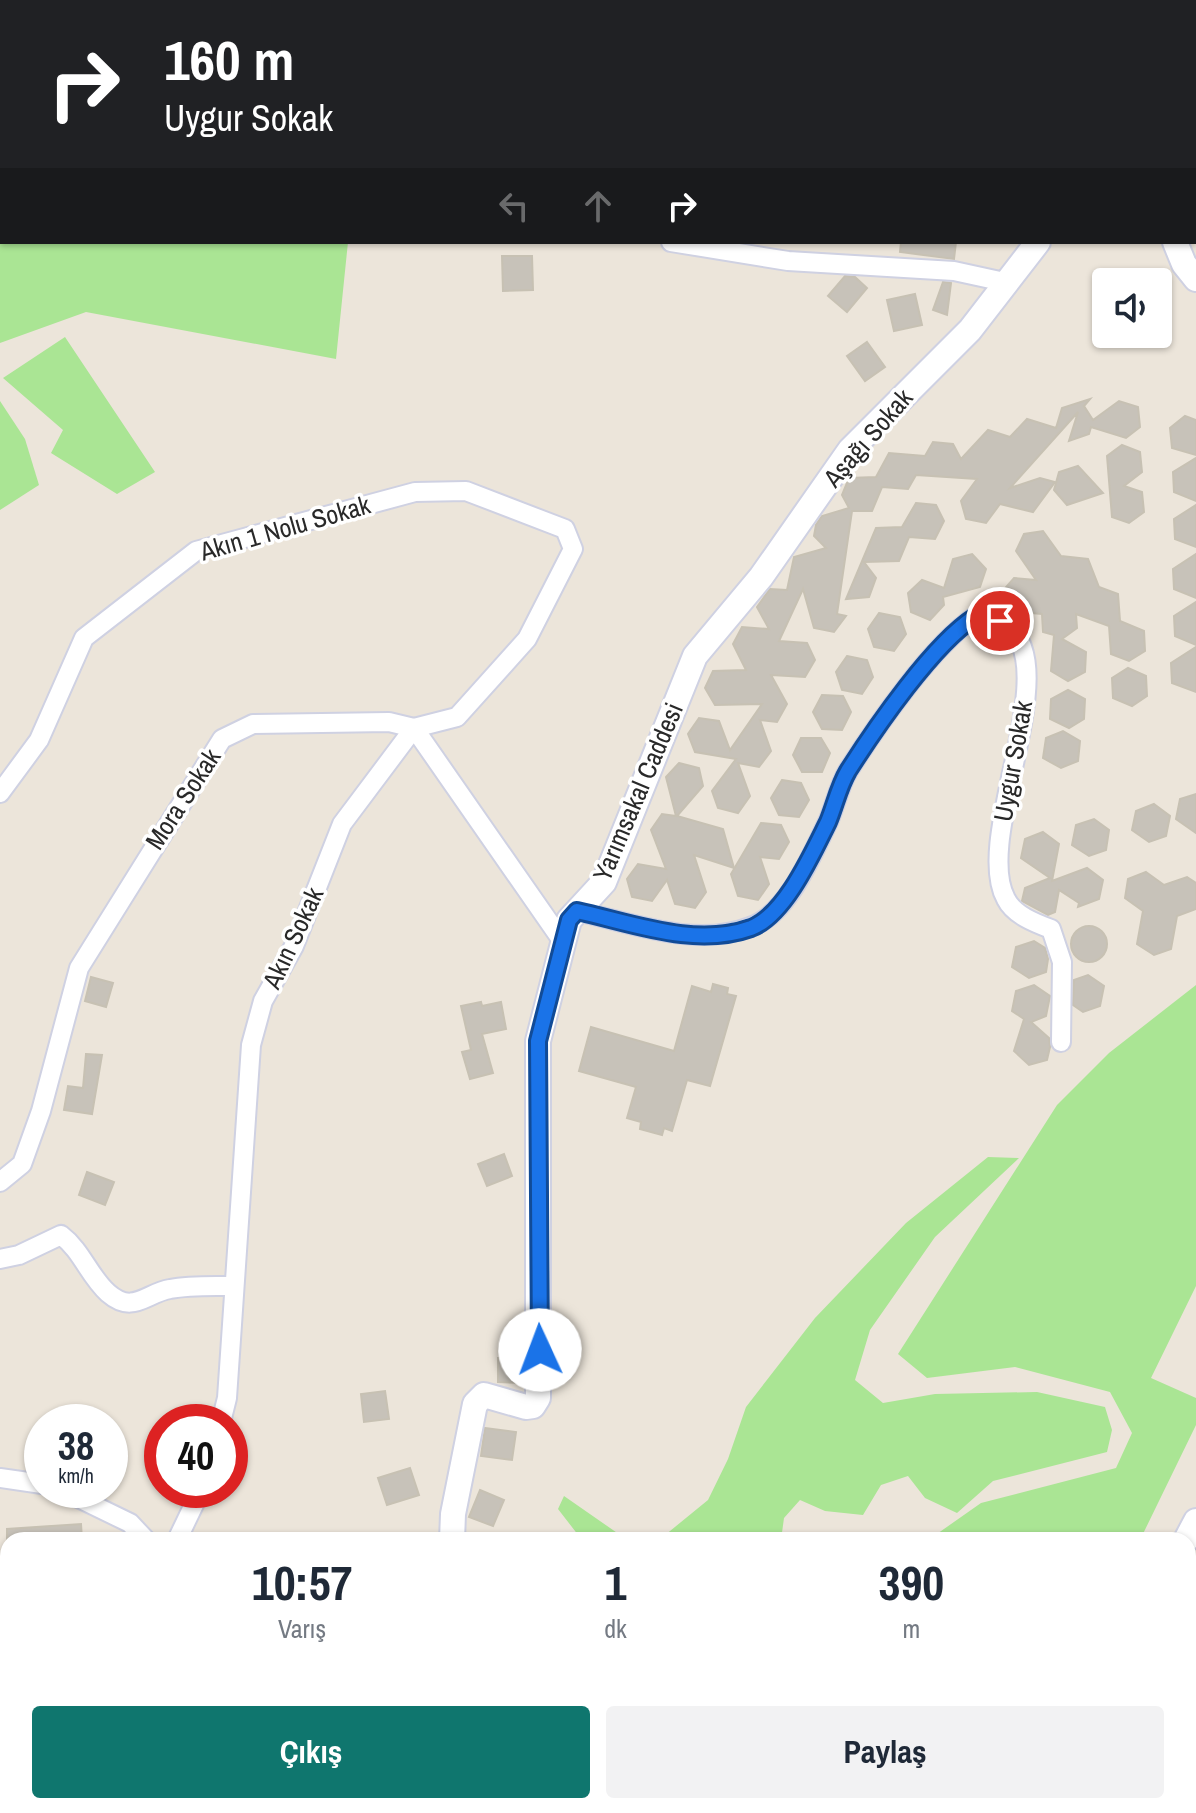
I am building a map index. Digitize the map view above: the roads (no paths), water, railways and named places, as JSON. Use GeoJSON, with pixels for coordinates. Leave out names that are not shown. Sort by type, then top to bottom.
{"type":"FeatureCollection","features":[{"type":"Feature","properties":{"kind":"street"},"geometry":{"type":"LineString","coordinates":[[683,244],[776,259],[954,271],[1009,283]]}},
{"type":"Feature","properties":{"kind":"street","name":"Aşağı Sokak"},"geometry":{"type":"LineString","coordinates":[[739,603],[850,450],[970,330],[1037,244]]}},
{"type":"Feature","properties":{"kind":"street"},"geometry":{"type":"LineString","coordinates":[[1176,244],[1184,264],[1196,279]]}},
{"type":"Feature","properties":{"kind":"street","name":"Akın 1 Nolu Sokak"},"geometry":{"type":"LineString","coordinates":[[0,793],[39,740],[84,638],[196,551],[415,492],[466,491],[565,529],[573,549],[527,639],[457,717],[414,728]]}},
{"type":"Feature","properties":{"kind":"street","name":"Yarımsakal Caddesi"},"geometry":{"type":"LineString","coordinates":[[452,1532],[453,1514],[475,1404],[484,1395],[526,1407],[533,1406],[538,1398],[538,1041],[569,920],[604,882],[695,656],[739,603]]}},
{"type":"Feature","properties":{"kind":"street","name":"Uygur Sokak"},"geometry":{"type":"LineString","coordinates":[[577,911],[678,934],[726,933],[752,927],[776,912],[828,821],[847,774],[941,644],[975,617],[1000,621],[1023,646],[1027,684],[1025,712],[997,853],[1006,900],[1028,921],[1051,929],[1062,962],[1061,1042]]}},
{"type":"Feature","properties":{"kind":"street","name":"Mora Sokak"},"geometry":{"type":"LineString","coordinates":[[0,1182],[22,1164],[41,1111],[79,968],[222,739],[253,724],[266,723],[389,722],[414,728]]}},
{"type":"Feature","properties":{"kind":"street"},"geometry":{"type":"LineString","coordinates":[[414,728],[563,942]]}},
{"type":"Feature","properties":{"kind":"street","name":"Akın Sokak"},"geometry":{"type":"LineString","coordinates":[[226,1404],[251,1045],[263,1001],[294,946],[342,824],[414,728]]}},
{"type":"Feature","properties":{"kind":"street"},"geometry":{"type":"LineString","coordinates":[[0,1259],[19,1255],[61,1235],[77,1248],[107,1292],[123,1302],[139,1304],[166,1289],[233,1286]]}},
{"type":"Feature","properties":{"kind":"street"},"geometry":{"type":"LineString","coordinates":[[0,1478],[24,1481]]}},
{"type":"Feature","properties":{"kind":"street"},"geometry":{"type":"LineString","coordinates":[[99,1508],[130,1523],[138,1532]]}},
{"type":"Feature","properties":{"kind":"street"},"geometry":{"type":"LineString","coordinates":[[181,1532],[192,1508]]}}]}
